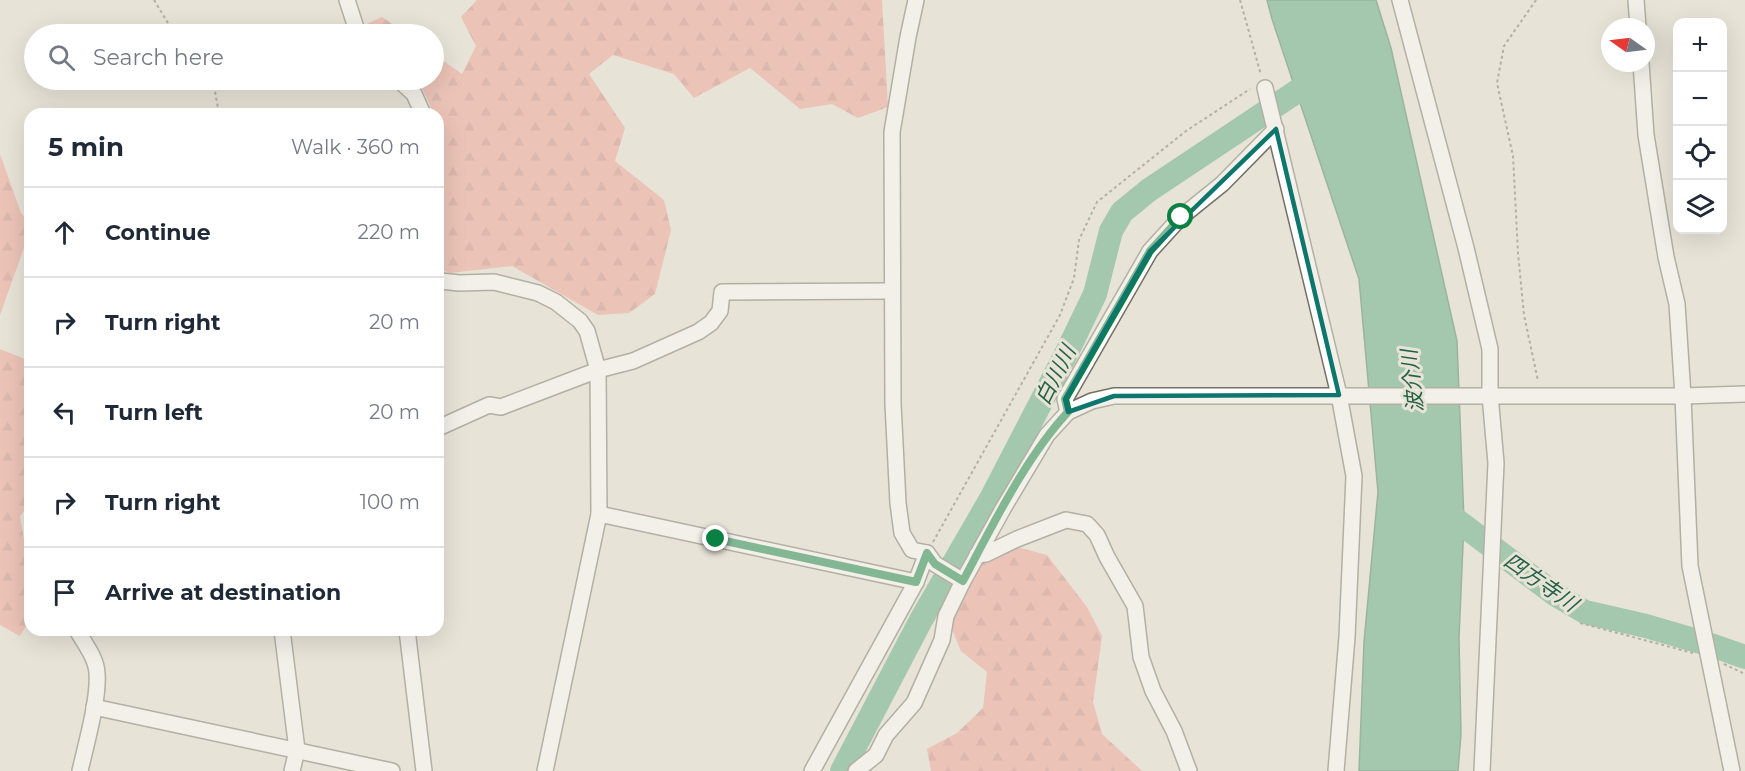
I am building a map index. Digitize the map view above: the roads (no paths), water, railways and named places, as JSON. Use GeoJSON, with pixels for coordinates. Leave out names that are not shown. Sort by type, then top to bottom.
{"type":"FeatureCollection","features":[{"type":"Feature","properties":{"kind":"street"},"geometry":{"type":"LineString","coordinates":[[347,0],[355,24]]}},
{"type":"Feature","properties":{"kind":"street"},"geometry":{"type":"LineString","coordinates":[[916,0],[892,132],[893,404],[898,503],[902,533],[912,550],[931,559],[959,579]]}},
{"type":"Feature","properties":{"kind":"street"},"geometry":{"type":"LineString","coordinates":[[1400,0],[1463,237],[1490,349],[1484,395],[1496,463],[1482,771]]}},
{"type":"Feature","properties":{"kind":"street"},"geometry":{"type":"LineString","coordinates":[[1636,0],[1637,18]]}},
{"type":"Feature","properties":{"kind":"street"},"geometry":{"type":"LineString","coordinates":[[1642,72],[1646,135],[1666,257],[1677,304],[1690,566],[1732,771]]}},
{"type":"Feature","properties":{"kind":"street"},"geometry":{"type":"LineString","coordinates":[[1260,86],[1274,121],[1338,395],[1354,476],[1347,637],[1336,771]]}},
{"type":"Feature","properties":{"kind":"street"},"geometry":{"type":"LineString","coordinates":[[410,90],[420,108]]}},
{"type":"Feature","properties":{"kind":"street"},"geometry":{"type":"LineString","coordinates":[[1068,412],[1065,399],[1150,251],[1181,217],[1222,184],[1274,121]]}},
{"type":"Feature","properties":{"kind":"street"},"geometry":{"type":"LineString","coordinates":[[444,281],[494,282],[538,293],[556,302],[580,321],[587,331],[598,370],[599,514],[545,771]]}},
{"type":"Feature","properties":{"kind":"street"},"geometry":{"type":"LineString","coordinates":[[444,425],[489,405],[501,407],[598,370],[633,361],[698,332],[711,323],[720,310],[722,292],[892,291]]}},
{"type":"Feature","properties":{"kind":"street"},"geometry":{"type":"LineString","coordinates":[[856,771],[876,755],[886,735],[914,703],[942,640],[946,616],[959,579],[977,555],[1047,435],[1068,412],[1092,400],[1114,396],[1356,394],[1683,396],[1745,394]]}},
{"type":"Feature","properties":{"kind":"street"},"geometry":{"type":"LineString","coordinates":[[599,514],[916,582]]}},
{"type":"Feature","properties":{"kind":"street"},"geometry":{"type":"LineString","coordinates":[[977,555],[986,554],[1066,520],[1087,524],[1097,535],[1135,606],[1141,657],[1153,691],[1174,731],[1189,771]]}},
{"type":"Feature","properties":{"kind":"street"},"geometry":{"type":"LineString","coordinates":[[812,771],[916,582],[931,559]]}},
{"type":"Feature","properties":{"kind":"street"},"geometry":{"type":"LineString","coordinates":[[80,771],[94,707],[97,673],[94,659],[81,636]]}},
{"type":"Feature","properties":{"kind":"street"},"geometry":{"type":"LineString","coordinates":[[283,636],[297,750],[292,771]]}},
{"type":"Feature","properties":{"kind":"street"},"geometry":{"type":"LineString","coordinates":[[408,636],[424,771]]}},
{"type":"Feature","properties":{"kind":"street"},"geometry":{"type":"LineString","coordinates":[[94,707],[392,771]]}},
{"type":"Feature","properties":{"kind":"street"},"geometry":{"type":"LineString","coordinates":[[876,755],[878,771]]}},
{"type":"Feature","properties":{"kind":"water","name":"波介川"},"geometry":{"type":"Polygon","coordinates":[[[1267,0],[1376,0],[1391,48],[1457,341],[1464,521],[1459,638],[1461,734],[1458,771],[1359,771],[1364,642],[1378,492],[1359,279],[1267,0]]]}},
{"type":"Feature","properties":{"kind":"waterway","name":"白川川"},"geometry":{"type":"LineString","coordinates":[[842,771],[921,620],[992,497],[1068,350],[1095,294],[1111,231],[1122,212],[1149,190],[1323,74]]}},
{"type":"Feature","properties":{"kind":"waterway","name":"四方寺川"},"geometry":{"type":"LineString","coordinates":[[1439,507],[1556,595],[1585,612],[1646,626],[1745,657]]}}]}
